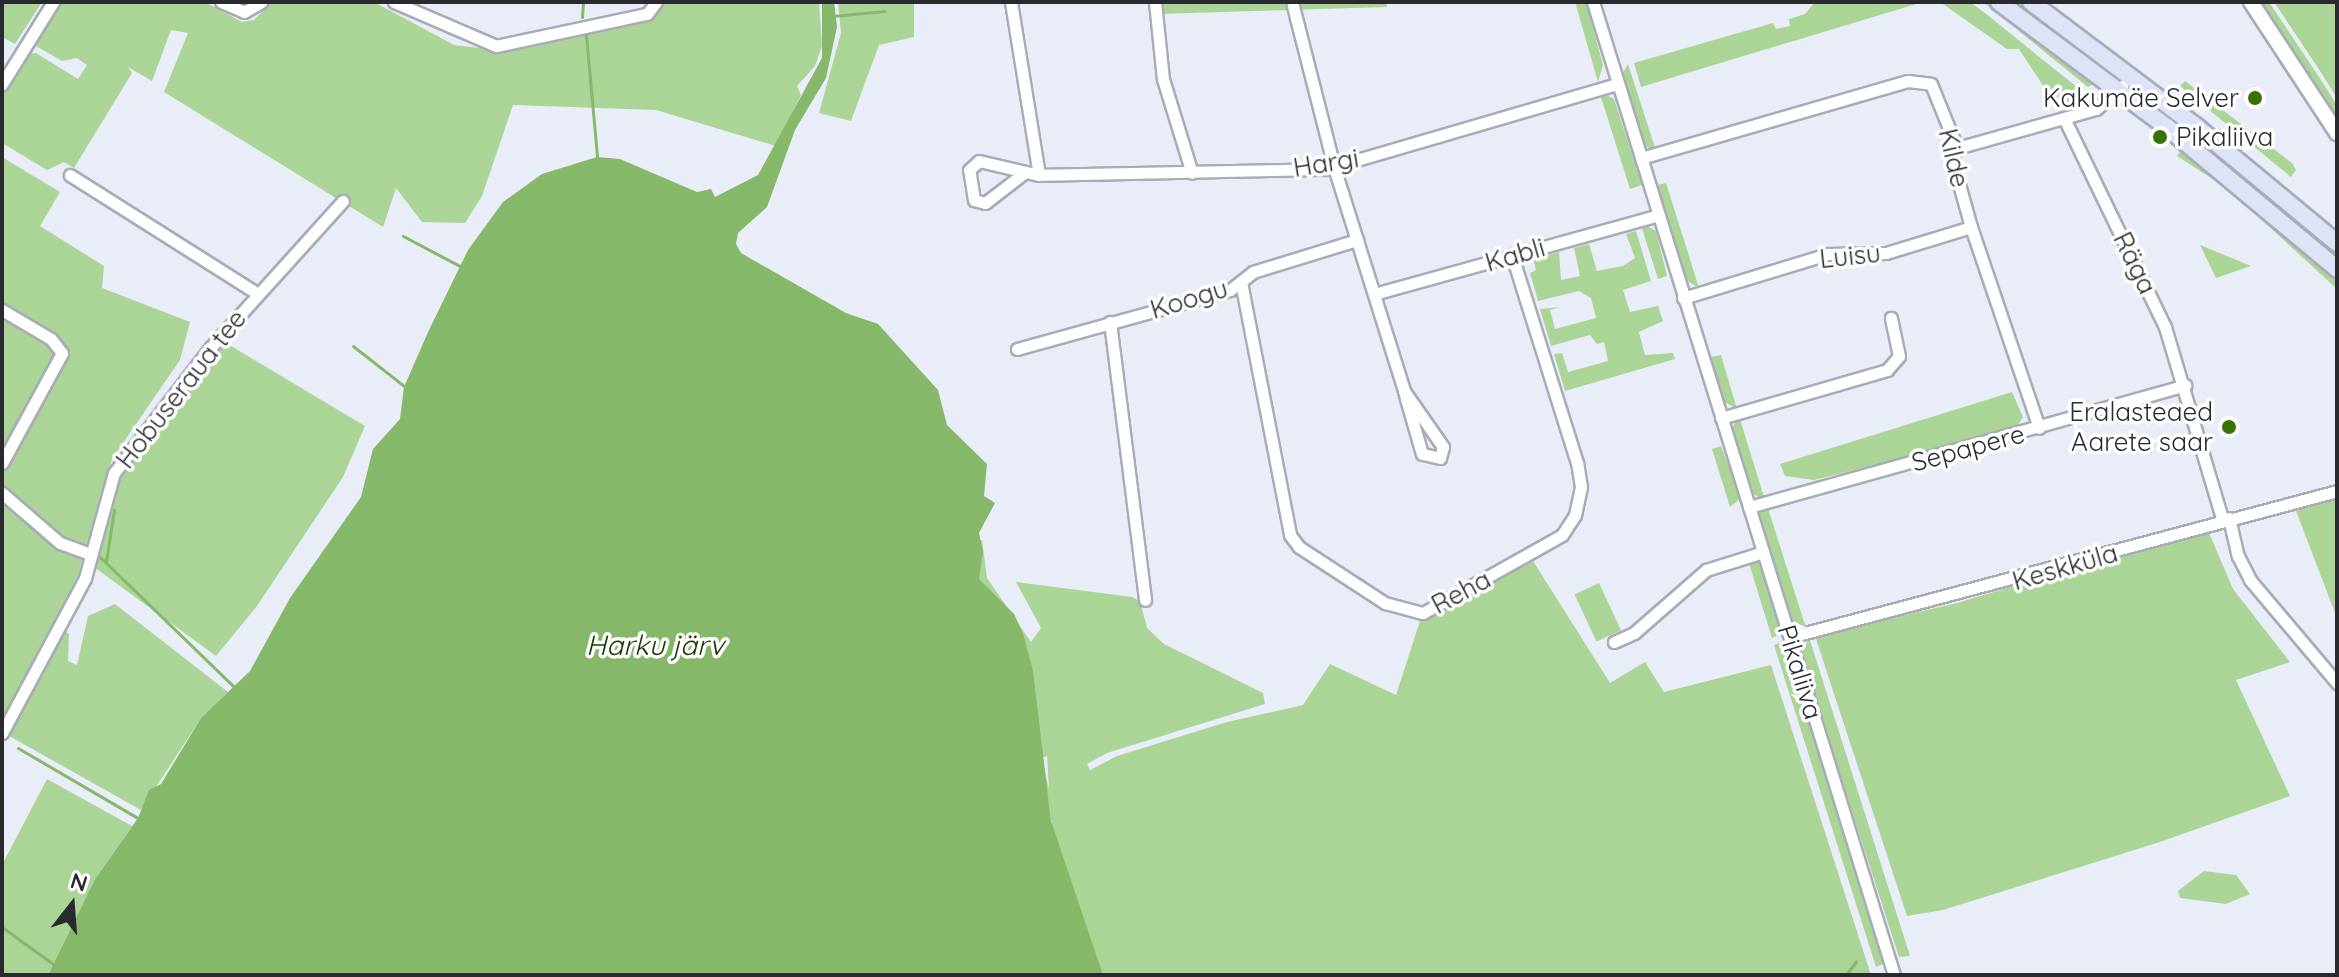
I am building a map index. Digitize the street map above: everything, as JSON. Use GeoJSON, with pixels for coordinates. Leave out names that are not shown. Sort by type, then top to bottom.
{"type":"FeatureCollection","features":[{"type":"Feature","properties":{"kind":"main road"},"geometry":{"type":"LineString","coordinates":[[1999,2],[2118,91],[2337,269]]}},
{"type":"Feature","properties":{"kind":"main road"},"geometry":{"type":"LineString","coordinates":[[2031,2],[2131,77],[2337,243]]}},
{"type":"Feature","properties":{"kind":"street"},"geometry":{"type":"LineString","coordinates":[[2,84],[53,2]]}},
{"type":"Feature","properties":{"kind":"street"},"geometry":{"type":"LineString","coordinates":[[221,2],[244,12],[261,2]]}},
{"type":"Feature","properties":{"kind":"street"},"geometry":{"type":"LineString","coordinates":[[394,2],[496,46],[640,16],[651,12],[656,2]]}},
{"type":"Feature","properties":{"kind":"street"},"geometry":{"type":"LineString","coordinates":[[1011,2],[1039,175]]}},
{"type":"Feature","properties":{"kind":"street"},"geometry":{"type":"LineString","coordinates":[[1155,2],[1163,79],[1192,173]]}},
{"type":"Feature","properties":{"kind":"street","name":"Pikaliiva"},"geometry":{"type":"LineString","coordinates":[[1593,2],[1656,216],[1894,975]]}},
{"type":"Feature","properties":{"kind":"street"},"geometry":{"type":"LineString","coordinates":[[2251,2],[2337,133]]}},
{"type":"Feature","properties":{"kind":"street"},"geometry":{"type":"LineString","coordinates":[[1293,6],[1334,167],[1422,454],[1440,458],[1443,447],[1405,395]]}},
{"type":"Feature","properties":{"kind":"street"},"geometry":{"type":"LineString","coordinates":[[1957,148],[2096,109],[2131,77]]}},
{"type":"Feature","properties":{"kind":"street","name":"Kilde"},"geometry":{"type":"LineString","coordinates":[[1641,158],[1918,79],[1937,92],[1957,148],[1952,159],[1971,227],[2039,428]]}},
{"type":"Feature","properties":{"kind":"street","name":"Hargi"},"geometry":{"type":"LineString","coordinates":[[1024,173],[985,203],[974,200],[969,170],[979,161],[1039,175],[1334,167],[1617,84]]}},
{"type":"Feature","properties":{"kind":"street","name":"Räga"},"geometry":{"type":"LineString","coordinates":[[2064,118],[2165,327],[2238,556],[2250,580],[2337,683]]}},
{"type":"Feature","properties":{"kind":"street"},"geometry":{"type":"LineString","coordinates":[[70,175],[257,293]]}},
{"type":"Feature","properties":{"kind":"street","name":"Hobuseraua tee"},"geometry":{"type":"LineString","coordinates":[[2,733],[85,578],[114,473],[177,388],[257,293],[343,201]]}},
{"type":"Feature","properties":{"kind":"street","name":"Kabli"},"geometry":{"type":"LineString","coordinates":[[1374,294],[1656,216]]}},
{"type":"Feature","properties":{"kind":"street","name":"Luisu"},"geometry":{"type":"LineString","coordinates":[[1683,298],[1828,254],[1886,253],[1971,227]]}},
{"type":"Feature","properties":{"kind":"street","name":"Koogu"},"geometry":{"type":"LineString","coordinates":[[1017,349],[1241,282],[1253,272],[1357,240]]}},
{"type":"Feature","properties":{"kind":"street","name":"Reha"},"geometry":{"type":"LineString","coordinates":[[1241,282],[1290,535],[1299,547],[1385,603],[1423,613],[1562,535],[1575,515],[1581,487],[1577,463],[1512,255]]}},
{"type":"Feature","properties":{"kind":"street"},"geometry":{"type":"LineString","coordinates":[[2,310],[51,339],[62,353],[2,463]]}},
{"type":"Feature","properties":{"kind":"street"},"geometry":{"type":"LineString","coordinates":[[1721,418],[1887,370],[1899,356],[1891,318]]}},
{"type":"Feature","properties":{"kind":"street"},"geometry":{"type":"LineString","coordinates":[[1110,322],[1145,600]]}},
{"type":"Feature","properties":{"kind":"street","name":"Sepapere"},"geometry":{"type":"LineString","coordinates":[[1749,507],[2185,385]]}},
{"type":"Feature","properties":{"kind":"street","name":"Keskküla"},"geometry":{"type":"LineString","coordinates":[[1790,637],[2046,573],[2226,518],[2337,491]]}},
{"type":"Feature","properties":{"kind":"street"},"geometry":{"type":"LineString","coordinates":[[2,493],[60,543],[91,554]]}},
{"type":"Feature","properties":{"kind":"street"},"geometry":{"type":"LineString","coordinates":[[1614,642],[1634,633],[1706,570],[1763,552]]}},
{"type":"Feature","properties":{"kind":"shaded area"},"geometry":{"type":"Polygon","coordinates":[[[2,2],[42,2],[15,44],[2,37],[2,2]]]}},
{"type":"Feature","properties":{"kind":"shaded area"},"geometry":{"type":"Polygon","coordinates":[[[58,2],[205,2],[242,22],[254,20],[272,2],[374,2],[454,45],[496,50],[647,18],[661,2],[819,2],[822,46],[815,66],[797,86],[801,95],[776,146],[656,110],[513,105],[482,196],[465,223],[422,222],[396,188],[383,227],[164,92],[188,33],[171,30],[152,81],[128,67],[132,73],[74,168],[64,162],[47,170],[2,143],[2,92],[26,54],[36,53],[78,79],[87,65],[77,58],[62,61],[36,46],[58,2]]]}},
{"type":"Feature","properties":{"kind":"shaded area"},"geometry":{"type":"Polygon","coordinates":[[[838,2],[914,2],[914,37],[879,45],[851,121],[819,113],[841,33],[838,2]]]}},
{"type":"Feature","properties":{"kind":"shaded area"},"geometry":{"type":"Polygon","coordinates":[[[1158,2],[1387,2],[1387,7],[1159,14],[1158,2]]]}},
{"type":"Feature","properties":{"kind":"shaded area"},"geometry":{"type":"Polygon","coordinates":[[[1575,2],[1586,2],[1603,65],[1598,82],[1575,2]]]}},
{"type":"Feature","properties":{"kind":"shaded area"},"geometry":{"type":"Polygon","coordinates":[[[1815,2],[1923,2],[1641,87],[1634,63],[1773,23],[1776,29],[1790,26],[1789,19],[1805,14],[1815,2]]]}},
{"type":"Feature","properties":{"kind":"shaded area"},"geometry":{"type":"Polygon","coordinates":[[[1940,2],[1970,2],[1985,13],[2078,88],[2071,105],[2059,110],[2019,49],[2007,49],[1940,2]]]}},
{"type":"Feature","properties":{"kind":"shaded area"},"geometry":{"type":"Polygon","coordinates":[[[1983,2],[1988,2],[2095,83],[2088,87],[1983,2]]]}},
{"type":"Feature","properties":{"kind":"shaded area"},"geometry":{"type":"Polygon","coordinates":[[[2261,2],[2269,2],[2323,83],[2337,105],[2337,117],[2261,2]]]}},
{"type":"Feature","properties":{"kind":"shaded area"},"geometry":{"type":"Polygon","coordinates":[[[2274,2],[2337,2],[2337,98],[2320,71],[2274,2]]]}},
{"type":"Feature","properties":{"kind":"shaded area"},"geometry":{"type":"Polygon","coordinates":[[[1628,64],[1656,151],[1641,144],[1620,78],[1628,64]]]}},
{"type":"Feature","properties":{"kind":"shaded area"},"geometry":{"type":"Polygon","coordinates":[[[2185,81],[2292,163],[2296,170],[2291,177],[2180,86],[2185,81]]]}},
{"type":"Feature","properties":{"kind":"shaded area"},"geometry":{"type":"Polygon","coordinates":[[[1599,91],[1614,99],[1642,185],[1630,189],[1599,91]]]}},
{"type":"Feature","properties":{"kind":"shaded area"},"geometry":{"type":"Polygon","coordinates":[[[2180,152],[2201,163],[2337,277],[2337,289],[2228,189],[2177,156],[2180,152]]]}},
{"type":"Feature","properties":{"kind":"shaded area"},"geometry":{"type":"Polygon","coordinates":[[[2,157],[60,192],[40,226],[104,266],[102,288],[190,322],[180,360],[112,459],[78,575],[55,621],[69,634],[68,661],[77,665],[88,616],[115,604],[228,692],[201,718],[141,810],[2,732],[2,157]]]}},
{"type":"Feature","properties":{"kind":"shaded area"},"geometry":{"type":"Polygon","coordinates":[[[1666,183],[1699,288],[1682,278],[1653,186],[1666,183]]]}},
{"type":"Feature","properties":{"kind":"shaded area"},"geometry":{"type":"Polygon","coordinates":[[[1640,222],[1656,231],[1667,276],[1658,279],[1640,222]]]}},
{"type":"Feature","properties":{"kind":"shaded area"},"geometry":{"type":"Polygon","coordinates":[[[1636,231],[1651,281],[1623,290],[1630,312],[1658,306],[1663,321],[1639,332],[1645,355],[1673,353],[1675,359],[1565,391],[1554,354],[1562,353],[1568,372],[1608,361],[1604,342],[1597,344],[1590,335],[1551,346],[1540,309],[1561,307],[1550,310],[1555,329],[1596,318],[1591,298],[1579,291],[1538,301],[1530,273],[1536,270],[1534,262],[1527,261],[1559,252],[1561,280],[1580,276],[1574,248],[1589,244],[1597,271],[1623,266],[1635,258],[1626,234],[1636,231]]]}},
{"type":"Feature","properties":{"kind":"shaded area"},"geometry":{"type":"Polygon","coordinates":[[[2200,245],[2251,266],[2216,278],[2200,245]]]}},
{"type":"Feature","properties":{"kind":"shaded area"},"geometry":{"type":"Polygon","coordinates":[[[221,340],[365,426],[343,477],[257,606],[216,656],[94,567],[118,475],[221,340]]]}},
{"type":"Feature","properties":{"kind":"shaded area"},"geometry":{"type":"Polygon","coordinates":[[[1721,355],[1737,409],[1721,400],[1707,358],[1721,355]]]}},
{"type":"Feature","properties":{"kind":"shaded area"},"geometry":{"type":"Polygon","coordinates":[[[2012,392],[2023,417],[2015,430],[1814,480],[1785,476],[1780,464],[2012,392]]]}},
{"type":"Feature","properties":{"kind":"shaded area"},"geometry":{"type":"Polygon","coordinates":[[[1739,416],[1764,497],[1761,499],[1749,491],[1731,430],[1739,416]]]}},
{"type":"Feature","properties":{"kind":"shaded area"},"geometry":{"type":"Polygon","coordinates":[[[1721,446],[1741,498],[1730,507],[1712,449],[1721,446]]]}},
{"type":"Feature","properties":{"kind":"shaded area"},"geometry":{"type":"Polygon","coordinates":[[[2337,498],[2337,618],[2296,511],[2337,498]]]}},
{"type":"Feature","properties":{"kind":"shaded area"},"geometry":{"type":"Polygon","coordinates":[[[1767,505],[1806,628],[1790,619],[1758,520],[1759,510],[1767,505]]]}},
{"type":"Feature","properties":{"kind":"shaded area"},"geometry":{"type":"Polygon","coordinates":[[[2207,528],[2233,589],[2290,662],[2236,680],[2290,796],[2160,842],[1943,910],[1907,916],[1815,636],[1957,603],[2207,528]]]}},
{"type":"Feature","properties":{"kind":"shaded area"},"geometry":{"type":"Polygon","coordinates":[[[974,539],[982,540],[987,578],[1031,642],[1041,628],[1016,582],[1132,597],[1140,601],[1147,628],[1164,644],[1263,693],[1265,704],[1107,753],[1087,764],[1090,770],[1117,756],[1227,722],[1303,705],[1330,664],[1396,695],[1420,621],[1533,561],[1610,683],[1645,662],[1664,692],[1771,665],[1871,975],[1056,975],[1069,944],[1043,763],[1049,789],[1047,756],[1034,760],[974,632],[974,539]]]}},
{"type":"Feature","properties":{"kind":"shaded area"},"geometry":{"type":"Polygon","coordinates":[[[1748,560],[1760,561],[1783,633],[1772,638],[1748,560]]]}},
{"type":"Feature","properties":{"kind":"shaded area"},"geometry":{"type":"Polygon","coordinates":[[[1599,583],[1621,630],[1597,642],[1575,594],[1599,583]]]}},
{"type":"Feature","properties":{"kind":"shaded area"},"geometry":{"type":"Polygon","coordinates":[[[1809,637],[1910,956],[1899,957],[1822,718],[1802,653],[1809,637]]]}},
{"type":"Feature","properties":{"kind":"shaded area"},"geometry":{"type":"Polygon","coordinates":[[[1782,642],[1788,645],[1883,964],[1876,967],[1774,645],[1782,642]]]}},
{"type":"Feature","properties":{"kind":"shaded area"},"geometry":{"type":"Polygon","coordinates":[[[47,779],[132,826],[95,879],[48,975],[2,975],[2,865],[47,779]]]}},
{"type":"Feature","properties":{"kind":"shaded area"},"geometry":{"type":"Polygon","coordinates":[[[2204,871],[2236,875],[2250,894],[2226,904],[2180,898],[2178,891],[2204,871]]]}},
{"type":"Feature","properties":{"kind":"water","name":"Harku järv"},"geometry":{"type":"Polygon","coordinates":[[[822,2],[834,2],[837,27],[826,78],[795,130],[767,207],[738,233],[736,244],[741,253],[846,313],[878,324],[938,390],[947,425],[987,464],[984,496],[995,503],[979,533],[983,552],[979,579],[1014,614],[1023,633],[1033,671],[1051,821],[1103,975],[48,975],[95,879],[138,818],[149,790],[161,784],[201,718],[250,671],[290,598],[361,497],[373,449],[400,419],[404,387],[429,330],[468,250],[503,202],[542,174],[597,157],[620,159],[697,192],[711,189],[715,197],[758,175],[822,58],[822,2]]]}},
{"type":"Feature","properties":{"kind":"waterway"},"geometry":{"type":"LineString","coordinates":[[582,17],[583,2]]}},
{"type":"Feature","properties":{"kind":"waterway"},"geometry":{"type":"LineString","coordinates":[[833,16],[885,11]]}},
{"type":"Feature","properties":{"kind":"waterway"},"geometry":{"type":"LineString","coordinates":[[586,35],[597,157]]}},
{"type":"Feature","properties":{"kind":"waterway"},"geometry":{"type":"LineString","coordinates":[[403,236],[460,266]]}},
{"type":"Feature","properties":{"kind":"waterway"},"geometry":{"type":"LineString","coordinates":[[353,346],[404,386]]}},
{"type":"Feature","properties":{"kind":"waterway"},"geometry":{"type":"LineString","coordinates":[[106,562],[114,510]]}},
{"type":"Feature","properties":{"kind":"waterway"},"geometry":{"type":"LineString","coordinates":[[100,557],[234,687]]}},
{"type":"Feature","properties":{"kind":"waterway"},"geometry":{"type":"LineString","coordinates":[[18,748],[138,818]]}},
{"type":"Feature","properties":{"kind":"waterway"},"geometry":{"type":"LineString","coordinates":[[2,927],[53,964]]}},
{"type":"Feature","properties":{"kind":"waterway"},"geometry":{"type":"LineString","coordinates":[[1846,975],[1856,961]]}},
{"type":"Feature","properties":{"kind":"place","name":"Kakumäe Selver"},"geometry":{"type":"Point","coordinates":[2255,98]}},
{"type":"Feature","properties":{"kind":"place","name":"Pikaliiva"},"geometry":{"type":"Point","coordinates":[2160,137]}},
{"type":"Feature","properties":{"kind":"place","name":"Eralasteaed Aarete saar"},"geometry":{"type":"Point","coordinates":[2229,427]}}]}
